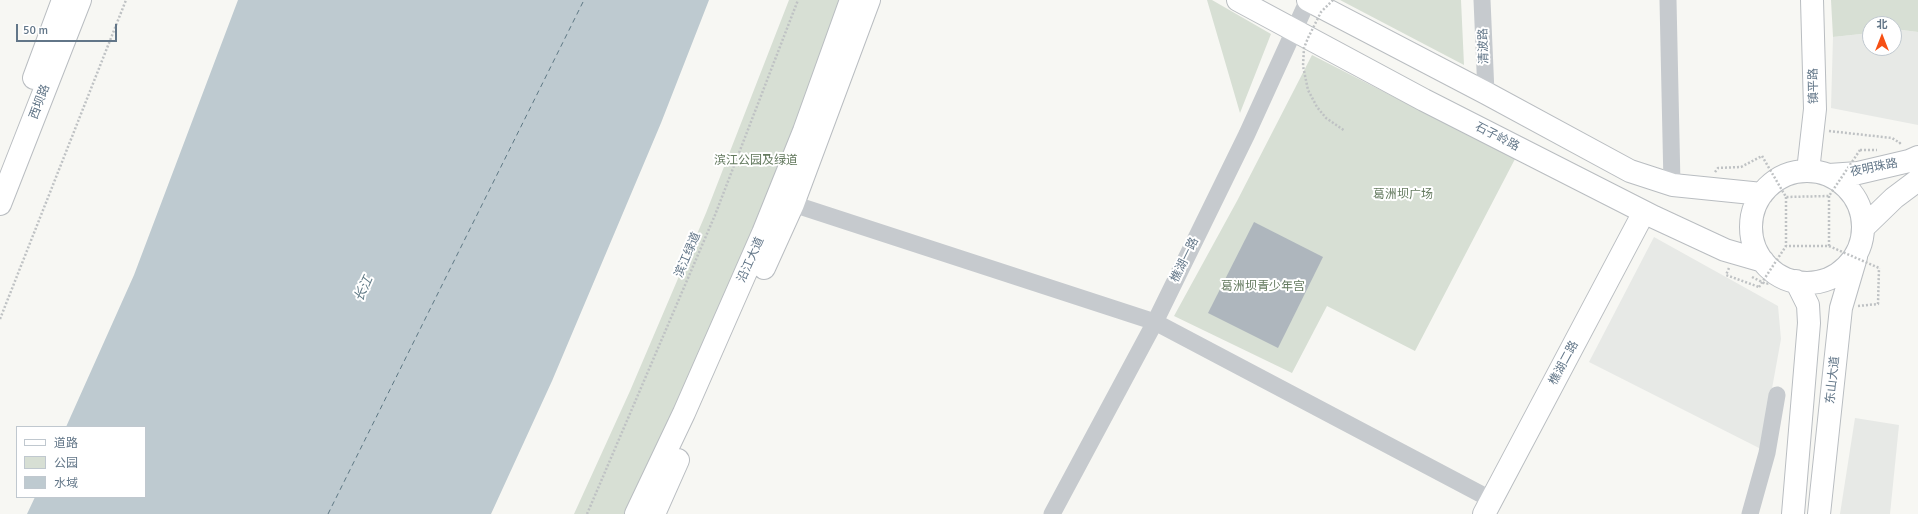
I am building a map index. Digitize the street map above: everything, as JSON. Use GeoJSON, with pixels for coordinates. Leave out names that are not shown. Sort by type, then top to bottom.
{"type":"FeatureCollection","features":[{"type":"Feature","properties":{"kind":"main road","name":"西坝路"},"geometry":{"type":"LineString","coordinates":[[0,164],[62,0]]}},
{"type":"Feature","properties":{"kind":"main road","name":"西坝路"},"geometry":{"type":"LineString","coordinates":[[0,204],[80,0]]}},
{"type":"Feature","properties":{"kind":"main road","name":"沿江大道"},"geometry":{"type":"LineString","coordinates":[[636,514],[684,413],[763,233],[804,131],[851,0]]}},
{"type":"Feature","properties":{"kind":"main road","name":"沿江大道"},"geometry":{"type":"LineString","coordinates":[[654,514],[793,204],[869,0]]}},
{"type":"Feature","properties":{"kind":"main road","name":"石子岭路"},"geometry":{"type":"LineString","coordinates":[[1238,0],[1293,31],[1424,100],[1649,214],[1725,250],[1755,268]]}},
{"type":"Feature","properties":{"kind":"main road"},"geometry":{"type":"LineString","coordinates":[[1308,0],[1486,93],[1630,171],[1672,184],[1762,194]]}},
{"type":"Feature","properties":{"kind":"main road","name":"镇平路"},"geometry":{"type":"LineString","coordinates":[[1808,171],[1815,109],[1812,0]]}},
{"type":"Feature","properties":{"kind":"main road","name":"夜明珠路"},"geometry":{"type":"LineString","coordinates":[[1829,186],[1858,173],[1909,161],[1918,157]]}},
{"type":"Feature","properties":{"kind":"main road","name":"东山大道"},"geometry":{"type":"LineString","coordinates":[[1819,514],[1841,308],[1859,249],[1863,228],[1859,206],[1852,193],[1842,183],[1829,186],[1808,171],[1790,173],[1774,182],[1762,194],[1754,210],[1751,228],[1754,245],[1755,268],[1773,271],[1791,280],[1812,282],[1828,278],[1841,271],[1851,261],[1859,249]]}},
{"type":"Feature","properties":{"kind":"main road"},"geometry":{"type":"LineString","coordinates":[[1863,228],[1894,198],[1918,180]]}},
{"type":"Feature","properties":{"kind":"main road","name":"樵湖二路"},"geometry":{"type":"LineString","coordinates":[[1490,509],[1649,214]]}},
{"type":"Feature","properties":{"kind":"main road"},"geometry":{"type":"LineString","coordinates":[[1791,280],[1808,305],[1809,323],[1793,514]]}},
{"type":"Feature","properties":{"kind":"street","name":"樵湖一路"},"geometry":{"type":"LineString","coordinates":[[1052,514],[1155,322],[1247,134],[1308,0]]}},
{"type":"Feature","properties":{"kind":"street","name":"清波路"},"geometry":{"type":"LineString","coordinates":[[1482,0],[1486,93]]}},
{"type":"Feature","properties":{"kind":"street"},"geometry":{"type":"LineString","coordinates":[[1668,0],[1672,184]]}},
{"type":"Feature","properties":{"kind":"street"},"geometry":{"type":"LineString","coordinates":[[793,204],[1155,322],[1490,509]]}},
{"type":"Feature","properties":{"kind":"street"},"geometry":{"type":"LineString","coordinates":[[1750,514],[1767,453],[1777,395]]}},
{"type":"Feature","properties":{"kind":"path"},"geometry":{"type":"LineString","coordinates":[[0,319],[126,0]]}},
{"type":"Feature","properties":{"kind":"path","name":"滨江绿道"},"geometry":{"type":"LineString","coordinates":[[587,514],[715,215],[798,0]]}},
{"type":"Feature","properties":{"kind":"path"},"geometry":{"type":"LineString","coordinates":[[1333,0],[1321,12],[1308,38],[1304,48],[1303,66],[1308,90],[1317,107],[1326,118],[1345,131]]}},
{"type":"Feature","properties":{"kind":"path"},"geometry":{"type":"LineString","coordinates":[[1813,128],[1847,134],[1892,138],[1900,143],[1894,145]]}},
{"type":"Feature","properties":{"kind":"path"},"geometry":{"type":"LineString","coordinates":[[1786,196],[1829,186],[1860,150],[1883,150]]}},
{"type":"Feature","properties":{"kind":"path"},"geometry":{"type":"LineString","coordinates":[[1702,188],[1718,168],[1741,167],[1762,156],[1786,196],[1786,246],[1759,287],[1726,275],[1729,267],[1735,270]]}},
{"type":"Feature","properties":{"kind":"path"},"geometry":{"type":"LineString","coordinates":[[1829,186],[1829,246]]}},
{"type":"Feature","properties":{"kind":"path"},"geometry":{"type":"LineString","coordinates":[[1786,246],[1829,246],[1879,268],[1878,304],[1841,308]]}},
{"type":"Feature","properties":{"kind":"path"},"geometry":{"type":"LineString","coordinates":[[1755,268],[1766,284],[1791,280]]}},
{"type":"Feature","properties":{"kind":"shaded area"},"geometry":{"type":"Polygon","coordinates":[[[1902,30],[1918,32],[1918,125],[1831,108],[1833,37],[1862,34],[1862,56],[1902,56],[1902,30]]]}},
{"type":"Feature","properties":{"kind":"shaded area"},"geometry":{"type":"Polygon","coordinates":[[[1654,237],[1778,306],[1781,339],[1761,449],[1589,362],[1654,237]]]}},
{"type":"Feature","properties":{"kind":"shaded area"},"geometry":{"type":"Polygon","coordinates":[[[1855,418],[1899,425],[1890,514],[1840,514],[1855,418]]]}},
{"type":"Feature","properties":{"kind":"green space","name":"滨江公园及绿道"},"geometry":{"type":"Polygon","coordinates":[[[789,0],[841,0],[780,173],[734,278],[626,514],[574,514],[630,391],[706,213],[789,0]]]}},
{"type":"Feature","properties":{"kind":"green space"},"geometry":{"type":"Polygon","coordinates":[[[1207,0],[1212,0],[1271,34],[1240,113],[1207,0]]]}},
{"type":"Feature","properties":{"kind":"green space"},"geometry":{"type":"Polygon","coordinates":[[[1340,0],[1461,0],[1464,65],[1340,0]]]}},
{"type":"Feature","properties":{"kind":"green space"},"geometry":{"type":"Polygon","coordinates":[[[1831,0],[1918,0],[1918,32],[1902,30],[1902,16],[1862,16],[1862,34],[1833,37],[1831,0]]]}},
{"type":"Feature","properties":{"kind":"green space","name":"葛洲坝广场"},"geometry":{"type":"Polygon","coordinates":[[[1312,55],[1515,159],[1415,351],[1327,306],[1292,373],[1174,316],[1237,201],[1312,55]]]}},
{"type":"Feature","properties":{"kind":"water","name":"长江"},"geometry":{"type":"Polygon","coordinates":[[[238,0],[709,0],[661,123],[552,381],[491,514],[27,514],[35,498],[146,498],[146,426],[66,426],[134,275],[238,0]]]}},
{"type":"Feature","properties":{"kind":"building","name":"葛洲坝青少年宫"},"geometry":{"type":"Polygon","coordinates":[[[1254,222],[1323,257],[1278,348],[1208,313],[1254,222]]]}},
{"type":"Feature","properties":{"kind":"ferry route"},"geometry":{"type":"LineString","coordinates":[[328,514],[584,0]]}}]}
